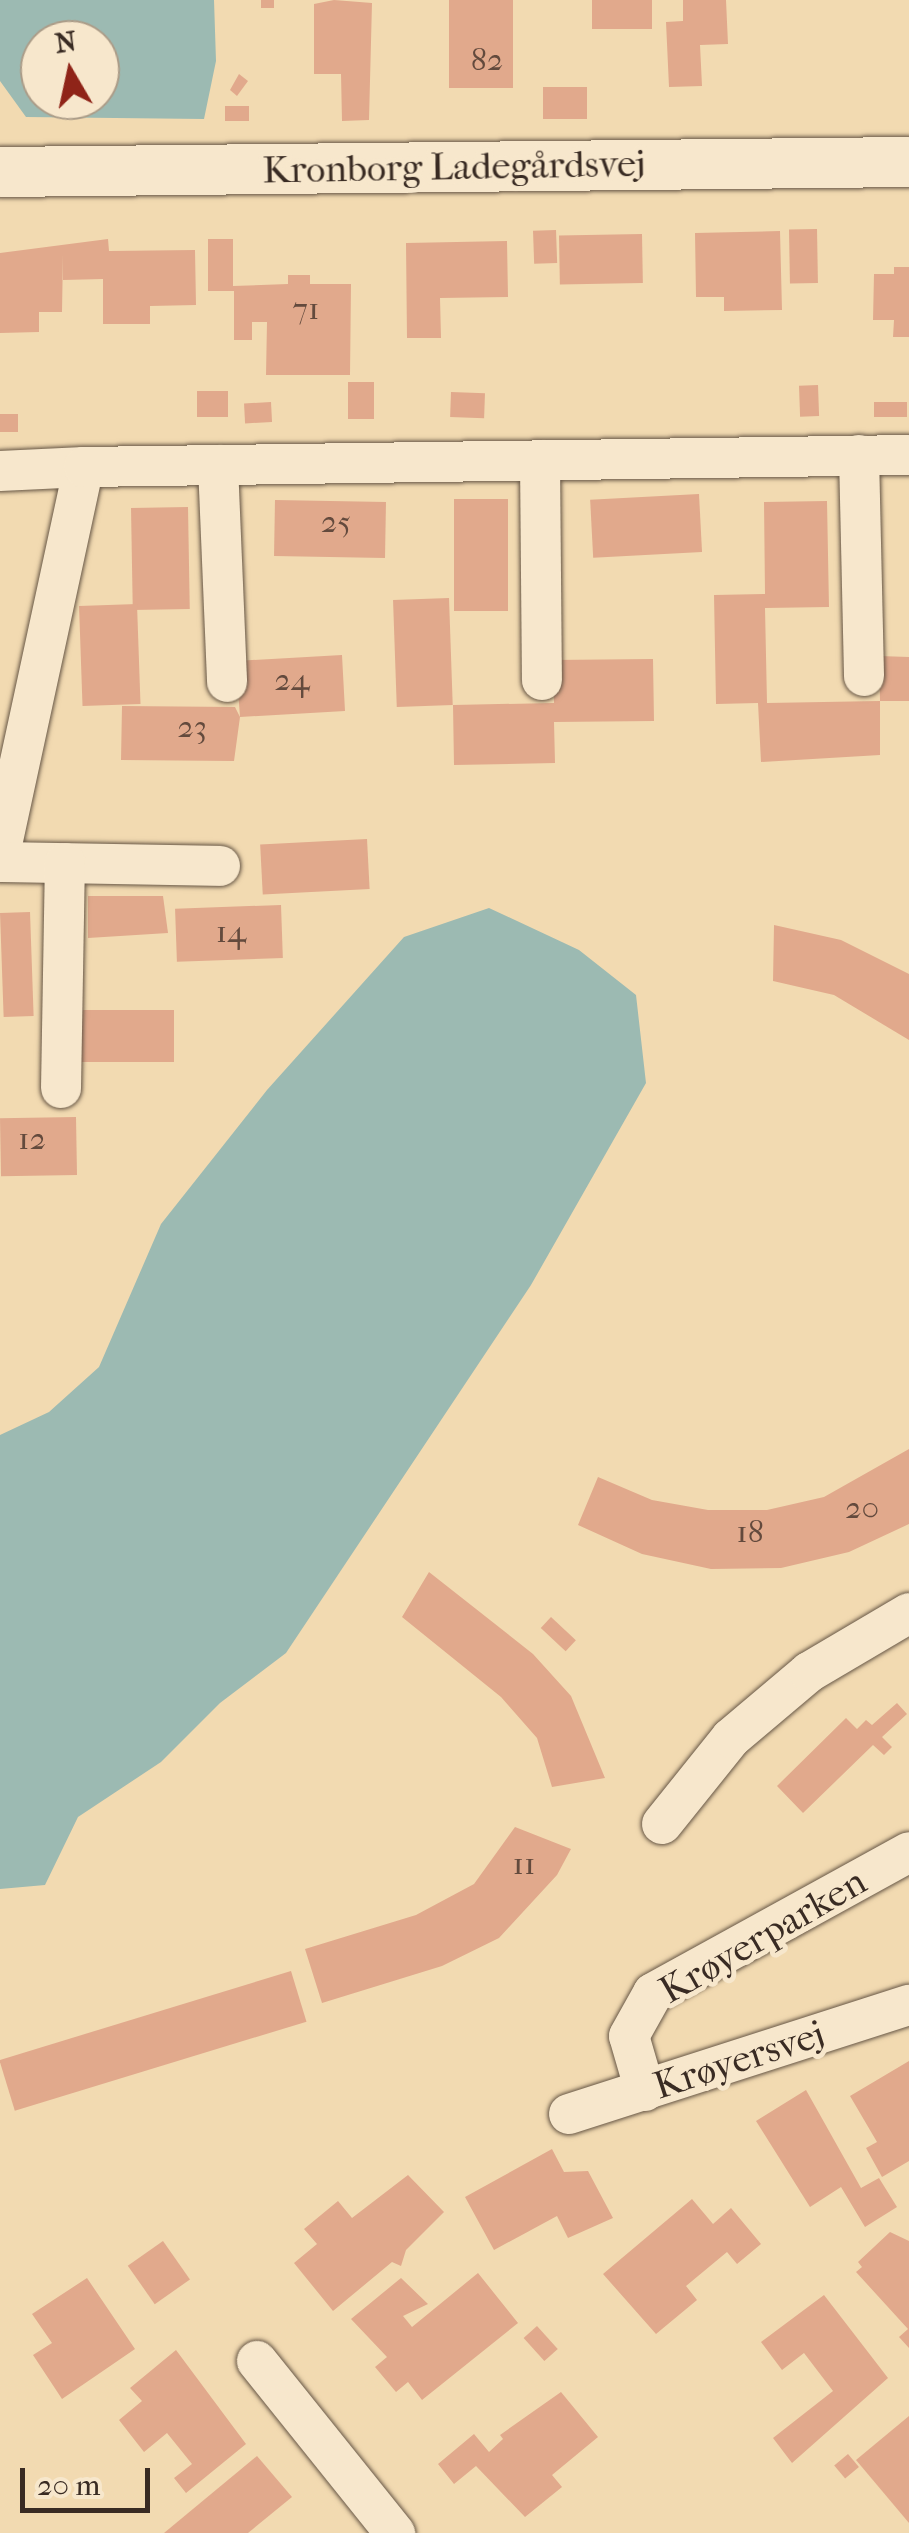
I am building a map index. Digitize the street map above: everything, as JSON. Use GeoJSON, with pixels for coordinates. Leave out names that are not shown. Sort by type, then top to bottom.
{"type":"FeatureCollection","features":[{"type":"Feature","properties":{"kind":"street","name":"Kronborg Ladegårdsvej"},"geometry":{"type":"LineString","coordinates":[[0,172],[909,162]]}},
{"type":"Feature","properties":{"kind":"street"},"geometry":{"type":"LineString","coordinates":[[0,471],[909,455]]}},
{"type":"Feature","properties":{"kind":"street"},"geometry":{"type":"LineString","coordinates":[[859,456],[864,676]]}},
{"type":"Feature","properties":{"kind":"street"},"geometry":{"type":"LineString","coordinates":[[540,460],[542,680]]}},
{"type":"Feature","properties":{"kind":"street"},"geometry":{"type":"LineString","coordinates":[[218,465],[227,682]]}},
{"type":"Feature","properties":{"kind":"street"},"geometry":{"type":"LineString","coordinates":[[0,854],[84,467]]}},
{"type":"Feature","properties":{"kind":"street"},"geometry":{"type":"LineString","coordinates":[[0,862],[220,866]]}},
{"type":"Feature","properties":{"kind":"street"},"geometry":{"type":"LineString","coordinates":[[61,1088],[66,863]]}},
{"type":"Feature","properties":{"kind":"street"},"geometry":{"type":"LineString","coordinates":[[662,1824],[731,1738],[808,1672],[909,1614]]}},
{"type":"Feature","properties":{"kind":"street","name":"Krøyerparken"},"geometry":{"type":"LineString","coordinates":[[645,2091],[629,2036],[654,1993],[909,1852]]}},
{"type":"Feature","properties":{"kind":"street","name":"Krøyersvej"},"geometry":{"type":"LineString","coordinates":[[569,2114],[909,2005]]}},
{"type":"Feature","properties":{"kind":"street"},"geometry":{"type":"LineString","coordinates":[[258,2361],[395,2533]]}},
{"type":"Feature","properties":{"kind":"water"},"geometry":{"type":"Polygon","coordinates":[[[0,0],[214,0],[216,61],[204,119],[120,118],[120,20],[20,20],[20,109],[0,81],[0,0]]]}},
{"type":"Feature","properties":{"kind":"water"},"geometry":{"type":"Polygon","coordinates":[[[489,908],[579,950],[636,995],[646,1083],[531,1285],[286,1653],[220,1703],[161,1762],[78,1817],[45,1885],[0,1889],[0,1435],[49,1412],[99,1367],[161,1224],[267,1090],[404,937],[489,908]]]}},
{"type":"Feature","properties":{"kind":"building"},"geometry":{"type":"Polygon","coordinates":[[[261,0],[274,0],[274,8],[261,8],[261,0]]]}},
{"type":"Feature","properties":{"kind":"building"},"geometry":{"type":"Polygon","coordinates":[[[334,0],[372,3],[369,120],[342,121],[341,74],[314,74],[314,4],[334,0]]]}},
{"type":"Feature","properties":{"kind":"building"},"geometry":{"type":"Polygon","coordinates":[[[449,0],[513,0],[513,88],[449,88],[449,0]]]}},
{"type":"Feature","properties":{"kind":"building"},"geometry":{"type":"Polygon","coordinates":[[[592,0],[652,0],[652,29],[592,29],[592,0]]]}},
{"type":"Feature","properties":{"kind":"building"},"geometry":{"type":"Polygon","coordinates":[[[683,0],[726,0],[728,44],[700,45],[702,86],[669,87],[666,22],[683,21],[683,0]]]}},
{"type":"Feature","properties":{"kind":"building"},"geometry":{"type":"Polygon","coordinates":[[[239,74],[248,81],[237,96],[230,90],[239,74]]]}},
{"type":"Feature","properties":{"kind":"building"},"geometry":{"type":"Polygon","coordinates":[[[543,87],[587,87],[587,119],[543,119],[543,87]]]}},
{"type":"Feature","properties":{"kind":"building"},"geometry":{"type":"Polygon","coordinates":[[[225,106],[249,106],[249,121],[225,121],[225,106]]]}},
{"type":"Feature","properties":{"kind":"building"},"geometry":{"type":"Polygon","coordinates":[[[789,229],[817,229],[818,283],[790,283],[789,229]]]}},
{"type":"Feature","properties":{"kind":"building"},"geometry":{"type":"Polygon","coordinates":[[[556,230],[557,263],[534,264],[533,231],[556,230]]]}},
{"type":"Feature","properties":{"kind":"building"},"geometry":{"type":"Polygon","coordinates":[[[780,231],[782,310],[724,311],[724,297],[696,297],[695,233],[780,231]]]}},
{"type":"Feature","properties":{"kind":"building"},"geometry":{"type":"Polygon","coordinates":[[[642,234],[643,283],[560,284],[559,235],[642,234]]]}},
{"type":"Feature","properties":{"kind":"building"},"geometry":{"type":"Polygon","coordinates":[[[108,239],[109,251],[195,250],[196,305],[150,306],[150,324],[103,324],[103,279],[63,280],[63,254],[62,312],[39,312],[39,332],[0,333],[0,253],[108,239]]]}},
{"type":"Feature","properties":{"kind":"building"},"geometry":{"type":"Polygon","coordinates":[[[208,239],[233,239],[233,286],[288,284],[288,275],[310,275],[310,284],[351,284],[350,375],[266,375],[267,322],[252,322],[252,340],[234,340],[234,291],[208,291],[208,239]]]}},
{"type":"Feature","properties":{"kind":"building"},"geometry":{"type":"Polygon","coordinates":[[[507,241],[508,297],[440,298],[441,338],[407,338],[406,243],[507,241]]]}},
{"type":"Feature","properties":{"kind":"building"},"geometry":{"type":"Polygon","coordinates":[[[894,267],[909,267],[909,337],[893,337],[894,320],[873,320],[874,274],[894,274],[894,267]]]}},
{"type":"Feature","properties":{"kind":"building"},"geometry":{"type":"Polygon","coordinates":[[[348,382],[374,382],[374,419],[348,419],[348,382]]]}},
{"type":"Feature","properties":{"kind":"building"},"geometry":{"type":"Polygon","coordinates":[[[818,385],[819,416],[800,417],[799,386],[818,385]]]}},
{"type":"Feature","properties":{"kind":"building"},"geometry":{"type":"Polygon","coordinates":[[[197,391],[228,391],[228,417],[197,417],[197,391]]]}},
{"type":"Feature","properties":{"kind":"building"},"geometry":{"type":"Polygon","coordinates":[[[451,392],[485,393],[484,418],[450,417],[451,392]]]}},
{"type":"Feature","properties":{"kind":"building"},"geometry":{"type":"Polygon","coordinates":[[[271,402],[272,422],[245,423],[244,403],[271,402]]]}},
{"type":"Feature","properties":{"kind":"building"},"geometry":{"type":"Polygon","coordinates":[[[874,402],[907,402],[907,417],[874,417],[874,402]]]}},
{"type":"Feature","properties":{"kind":"building"},"geometry":{"type":"Polygon","coordinates":[[[0,414],[18,414],[18,432],[0,432],[0,414]]]}},
{"type":"Feature","properties":{"kind":"building"},"geometry":{"type":"Polygon","coordinates":[[[699,494],[702,552],[593,558],[590,500],[699,494]]]}},
{"type":"Feature","properties":{"kind":"building"},"geometry":{"type":"Polygon","coordinates":[[[454,499],[508,499],[508,611],[454,611],[454,499]]]}},
{"type":"Feature","properties":{"kind":"building"},"geometry":{"type":"Polygon","coordinates":[[[275,500],[386,502],[385,558],[274,556],[275,500]]]}},
{"type":"Feature","properties":{"kind":"building"},"geometry":{"type":"Polygon","coordinates":[[[827,501],[829,607],[765,608],[767,703],[880,701],[880,755],[761,762],[758,703],[716,704],[714,595],[765,594],[764,502],[827,501]]]}},
{"type":"Feature","properties":{"kind":"building"},"geometry":{"type":"Polygon","coordinates":[[[188,507],[190,609],[133,610],[131,508],[188,507]]]}},
{"type":"Feature","properties":{"kind":"building"},"geometry":{"type":"Polygon","coordinates":[[[449,598],[453,705],[397,707],[393,600],[449,598]]]}},
{"type":"Feature","properties":{"kind":"building"},"geometry":{"type":"Polygon","coordinates":[[[137,604],[140,704],[83,706],[79,606],[137,604]]]}},
{"type":"Feature","properties":{"kind":"building"},"geometry":{"type":"Polygon","coordinates":[[[342,655],[345,711],[240,717],[236,661],[342,655]]]}},
{"type":"Feature","properties":{"kind":"building"},"geometry":{"type":"Polygon","coordinates":[[[879,656],[909,657],[909,701],[880,701],[879,656]]]}},
{"type":"Feature","properties":{"kind":"building"},"geometry":{"type":"Polygon","coordinates":[[[653,659],[654,721],[554,722],[555,763],[454,765],[453,705],[554,703],[553,660],[653,659]]]}},
{"type":"Feature","properties":{"kind":"building"},"geometry":{"type":"Polygon","coordinates":[[[122,706],[235,707],[240,717],[234,761],[121,760],[122,706]]]}},
{"type":"Feature","properties":{"kind":"building"},"geometry":{"type":"Polygon","coordinates":[[[367,839],[370,889],[263,895],[260,845],[367,839]]]}},
{"type":"Feature","properties":{"kind":"building"},"geometry":{"type":"Polygon","coordinates":[[[88,896],[163,896],[168,933],[88,938],[88,896]]]}},
{"type":"Feature","properties":{"kind":"building"},"geometry":{"type":"Polygon","coordinates":[[[281,905],[283,958],[177,962],[175,909],[281,905]]]}},
{"type":"Feature","properties":{"kind":"building"},"geometry":{"type":"Polygon","coordinates":[[[30,912],[34,1016],[4,1017],[0,913],[30,912]]]}},
{"type":"Feature","properties":{"kind":"building"},"geometry":{"type":"Polygon","coordinates":[[[774,925],[841,940],[909,974],[909,1040],[834,995],[773,981],[774,925]]]}},
{"type":"Feature","properties":{"kind":"building"},"geometry":{"type":"Polygon","coordinates":[[[73,1010],[174,1010],[174,1062],[73,1062],[73,1010]]]}},
{"type":"Feature","properties":{"kind":"building"},"geometry":{"type":"Polygon","coordinates":[[[76,1117],[77,1175],[1,1176],[0,1118],[76,1117]]]}},
{"type":"Feature","properties":{"kind":"building"},"geometry":{"type":"Polygon","coordinates":[[[909,1449],[909,1524],[849,1552],[781,1568],[711,1569],[642,1554],[578,1525],[598,1477],[652,1500],[708,1510],[767,1510],[824,1497],[909,1449]]]}},
{"type":"Feature","properties":{"kind":"building"},"geometry":{"type":"Polygon","coordinates":[[[429,1572],[533,1654],[571,1696],[605,1778],[552,1787],[537,1738],[501,1697],[402,1617],[429,1572]]]}},
{"type":"Feature","properties":{"kind":"building"},"geometry":{"type":"Polygon","coordinates":[[[551,1617],[576,1640],[566,1651],[541,1628],[551,1617]]]}},
{"type":"Feature","properties":{"kind":"building"},"geometry":{"type":"Polygon","coordinates":[[[897,1703],[907,1714],[882,1737],[892,1747],[884,1755],[873,1745],[803,1813],[777,1786],[846,1718],[857,1729],[866,1720],[872,1725],[897,1703]]]}},
{"type":"Feature","properties":{"kind":"building"},"geometry":{"type":"Polygon","coordinates":[[[515,1827],[571,1849],[557,1875],[499,1938],[442,1966],[322,2003],[305,1949],[416,1915],[474,1884],[515,1827]]]}},
{"type":"Feature","properties":{"kind":"building"},"geometry":{"type":"Polygon","coordinates":[[[291,1971],[306,2022],[15,2111],[0,2060],[291,1971]]]}},
{"type":"Feature","properties":{"kind":"building"},"geometry":{"type":"Polygon","coordinates":[[[909,2061],[909,2161],[882,2177],[866,2148],[877,2142],[850,2096],[909,2061]]]}},
{"type":"Feature","properties":{"kind":"building"},"geometry":{"type":"Polygon","coordinates":[[[806,2090],[861,2188],[879,2178],[897,2207],[865,2227],[841,2187],[810,2207],[756,2121],[806,2090]]]}},
{"type":"Feature","properties":{"kind":"building"},"geometry":{"type":"Polygon","coordinates":[[[552,2149],[564,2172],[588,2171],[613,2218],[568,2238],[557,2216],[494,2250],[465,2197],[552,2149]]]}},
{"type":"Feature","properties":{"kind":"building"},"geometry":{"type":"Polygon","coordinates":[[[408,2175],[444,2212],[406,2250],[401,2266],[392,2262],[333,2311],[294,2263],[317,2244],[304,2229],[338,2201],[352,2218],[408,2175]]]}},
{"type":"Feature","properties":{"kind":"building"},"geometry":{"type":"Polygon","coordinates":[[[692,2199],[713,2224],[731,2208],[761,2244],[737,2264],[727,2252],[686,2286],[697,2300],[656,2334],[603,2274],[692,2199]]]}},
{"type":"Feature","properties":{"kind":"building"},"geometry":{"type":"Polygon","coordinates":[[[890,2232],[909,2241],[909,2348],[899,2337],[908,2329],[856,2272],[862,2267],[858,2262],[890,2232]]]}},
{"type":"Feature","properties":{"kind":"building"},"geometry":{"type":"Polygon","coordinates":[[[163,2241],[190,2280],[155,2304],[128,2266],[163,2241]]]}},
{"type":"Feature","properties":{"kind":"building"},"geometry":{"type":"Polygon","coordinates":[[[478,2273],[518,2323],[422,2400],[408,2382],[396,2392],[375,2367],[387,2357],[351,2319],[401,2278],[428,2304],[403,2316],[412,2327],[478,2273]]]}},
{"type":"Feature","properties":{"kind":"building"},"geometry":{"type":"Polygon","coordinates":[[[87,2278],[135,2349],[62,2399],[33,2355],[52,2343],[32,2314],[87,2278]]]}},
{"type":"Feature","properties":{"kind":"building"},"geometry":{"type":"Polygon","coordinates":[[[824,2295],[888,2378],[792,2463],[773,2438],[833,2391],[804,2353],[782,2370],[761,2342],[824,2295]]]}},
{"type":"Feature","properties":{"kind":"building"},"geometry":{"type":"Polygon","coordinates":[[[537,2326],[558,2349],[544,2361],[524,2338],[537,2326]]]}},
{"type":"Feature","properties":{"kind":"building"},"geometry":{"type":"Polygon","coordinates":[[[176,2350],[246,2444],[186,2493],[174,2478],[192,2464],[167,2433],[144,2452],[119,2420],[142,2401],[130,2388],[176,2350]]]}},
{"type":"Feature","properties":{"kind":"building"},"geometry":{"type":"Polygon","coordinates":[[[561,2392],[598,2437],[552,2475],[562,2487],[525,2517],[476,2466],[454,2484],[438,2464],[474,2434],[489,2452],[503,2439],[500,2435],[561,2392]]]}},
{"type":"Feature","properties":{"kind":"building"},"geometry":{"type":"Polygon","coordinates":[[[909,2416],[909,2523],[856,2460],[909,2416]]]}},
{"type":"Feature","properties":{"kind":"building"},"geometry":{"type":"Polygon","coordinates":[[[848,2454],[859,2467],[845,2479],[834,2466],[848,2454]]]}},
{"type":"Feature","properties":{"kind":"building"},"geometry":{"type":"Polygon","coordinates":[[[257,2456],[292,2497],[248,2533],[164,2533],[257,2456]]]}}]}
